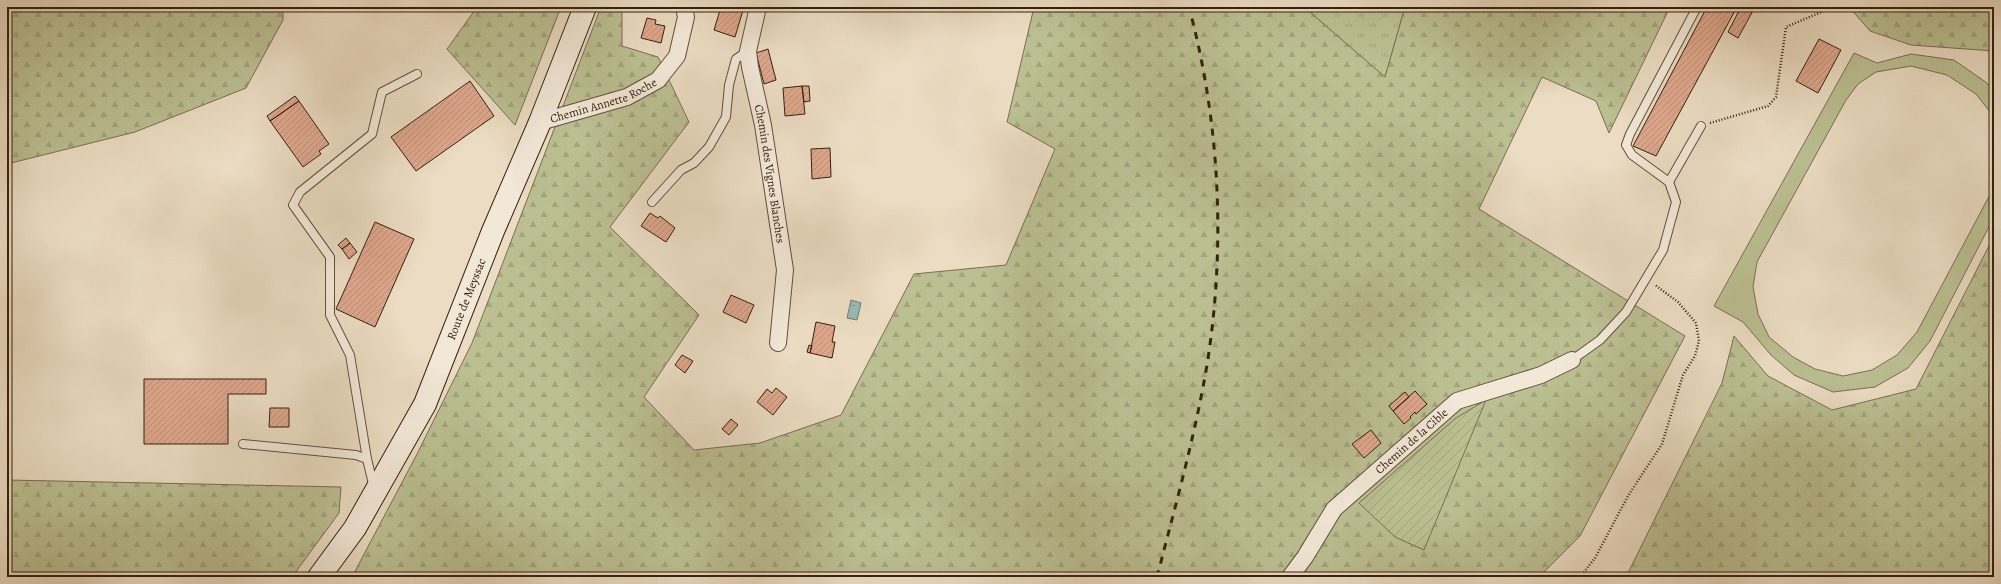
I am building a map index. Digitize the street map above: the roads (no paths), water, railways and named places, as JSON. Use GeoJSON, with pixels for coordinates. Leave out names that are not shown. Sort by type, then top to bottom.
{"type":"FeatureCollection","features":[{"type":"Feature","properties":{"kind":"main road","name":"Route de Meyssac"},"geometry":{"type":"LineString","coordinates":[[319,577],[355,528],[425,404],[494,230],[540,122],[585,7]]}},
{"type":"Feature","properties":{"kind":"street","name":"Chemin Annette Roche"},"geometry":{"type":"LineString","coordinates":[[540,122],[627,97],[658,80],[677,56],[686,17],[684,7]]}},
{"type":"Feature","properties":{"kind":"street","name":"Chemin des Vignes Blanches"},"geometry":{"type":"LineString","coordinates":[[758,7],[748,50],[750,67],[763,125],[785,270],[778,343]]}},
{"type":"Feature","properties":{"kind":"street","name":"Chemin de la Cible"},"geometry":{"type":"LineString","coordinates":[[1290,577],[1306,556],[1334,509],[1456,401],[1541,375],[1572,360]]}},
{"type":"Feature","properties":{"kind":"lane"},"geometry":{"type":"LineString","coordinates":[[1572,360],[1600,340],[1626,312],[1663,250],[1676,202],[1670,182],[1632,155],[1626,145],[1630,134],[1697,7]]}},
{"type":"Feature","properties":{"kind":"lane"},"geometry":{"type":"LineString","coordinates":[[652,202],[681,170],[694,163],[710,147],[726,117],[729,85],[736,59],[748,50]]}},
{"type":"Feature","properties":{"kind":"lane"},"geometry":{"type":"LineString","coordinates":[[375,494],[367,459],[350,355],[330,315],[330,257],[293,205],[300,192],[372,134],[382,92],[417,74]]}},
{"type":"Feature","properties":{"kind":"lane"},"geometry":{"type":"LineString","coordinates":[[1670,182],[1700,126]]}},
{"type":"Feature","properties":{"kind":"lane"},"geometry":{"type":"LineString","coordinates":[[243,444],[356,455],[367,459]]}},
{"type":"Feature","properties":{"kind":"water"},"geometry":{"type":"Polygon","coordinates":[[[851,300],[861,303],[857,320],[847,318],[851,300]]]}},
{"type":"Feature","properties":{"kind":"railway"},"geometry":{"type":"LineString","coordinates":[[1157,577],[1197,418],[1207,365],[1217,275],[1217,185],[1213,140],[1208,95],[1189,7]]}}]}
